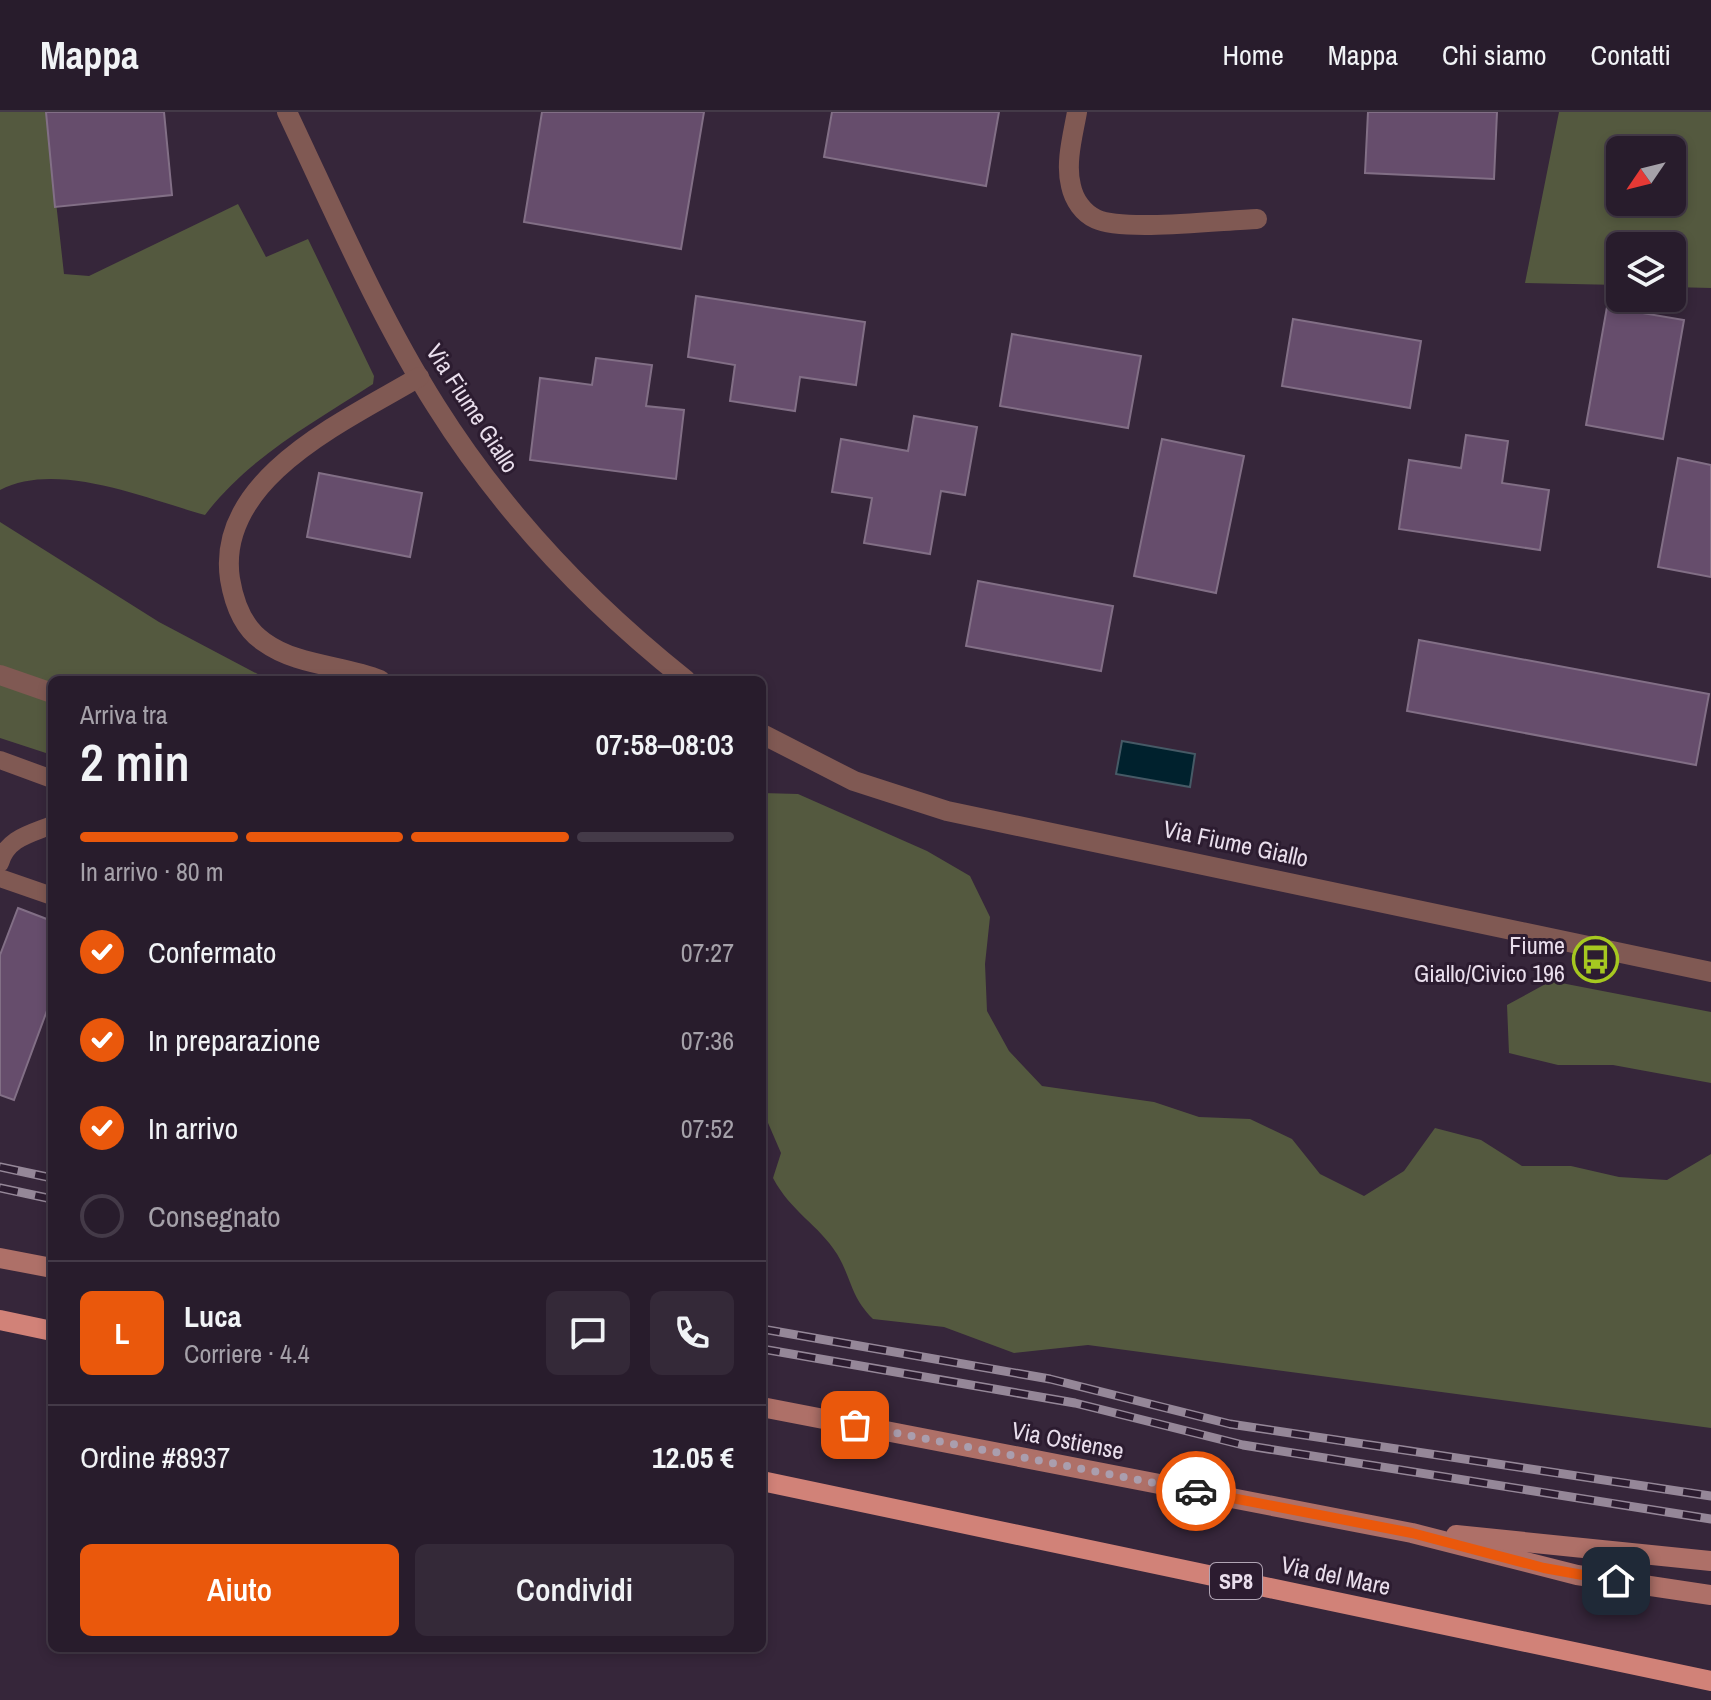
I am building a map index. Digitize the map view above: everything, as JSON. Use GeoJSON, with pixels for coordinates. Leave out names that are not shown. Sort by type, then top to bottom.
{"type":"FeatureCollection","features":[{"type":"Feature","properties":{"kind":"main road"},"geometry":{"type":"LineString","coordinates":[[0,1258],[48,1267]]}},
{"type":"Feature","properties":{"kind":"main road"},"geometry":{"type":"LineString","coordinates":[[0,1320],[48,1330]]}},
{"type":"Feature","properties":{"kind":"main road","name":"Via Ostiense"},"geometry":{"type":"LineString","coordinates":[[766,1408],[1412,1533],[1566,1572],[1711,1595]]}},
{"type":"Feature","properties":{"kind":"main road","name":"Via del Mare"},"geometry":{"type":"LineString","coordinates":[[766,1482],[1711,1681]]}},
{"type":"Feature","properties":{"kind":"main road","name":"Via Ostiense"},"geometry":{"type":"LineString","coordinates":[[1412,1533],[1494,1537],[1711,1561]]}},
{"type":"Feature","properties":{"kind":"street","name":"Via Fiume Giallo"},"geometry":{"type":"LineString","coordinates":[[287,112],[419,377],[485,477],[523,524],[602,606],[681,676]]}},
{"type":"Feature","properties":{"kind":"street"},"geometry":{"type":"LineString","coordinates":[[1077,112],[1070,158],[1071,187],[1079,206],[1095,219],[1127,224],[1257,219]]}},
{"type":"Feature","properties":{"kind":"street"},"geometry":{"type":"LineString","coordinates":[[366,676],[288,654],[262,641],[242,617],[233,594],[228,560],[240,513],[259,486],[311,444],[419,377]]}},
{"type":"Feature","properties":{"kind":"street"},"geometry":{"type":"LineString","coordinates":[[0,675],[48,692]]}},
{"type":"Feature","properties":{"kind":"street","name":"Via Fiume Giallo"},"geometry":{"type":"LineString","coordinates":[[766,736],[854,781],[947,811],[1711,972]]}},
{"type":"Feature","properties":{"kind":"lane"},"geometry":{"type":"LineString","coordinates":[[0,760],[48,778]]}},
{"type":"Feature","properties":{"kind":"lane"},"geometry":{"type":"LineString","coordinates":[[0,863],[4,849],[12,842],[48,827]]}},
{"type":"Feature","properties":{"kind":"lane"},"geometry":{"type":"LineString","coordinates":[[0,878],[48,895]]}},
{"type":"Feature","properties":{"kind":"green space"},"geometry":{"type":"Polygon","coordinates":[[[0,112],[46,112],[64,274],[89,276],[238,204],[266,257],[308,239],[374,376],[373,384],[262,458],[222,494],[205,515],[130,492],[75,481],[48,479],[23,482],[0,490],[0,112]]]}},
{"type":"Feature","properties":{"kind":"green space"},"geometry":{"type":"Polygon","coordinates":[[[1559,112],[1711,112],[1711,288],[1686,287],[1686,232],[1606,232],[1606,285],[1525,283],[1559,112]]]}},
{"type":"Feature","properties":{"kind":"green space"},"geometry":{"type":"Polygon","coordinates":[[[0,522],[159,622],[261,676],[48,676],[48,754],[0,738],[0,522]]]}},
{"type":"Feature","properties":{"kind":"green space"},"geometry":{"type":"Polygon","coordinates":[[[766,793],[798,794],[927,851],[970,876],[990,917],[985,964],[987,1011],[1009,1051],[1042,1086],[1154,1102],[1199,1117],[1250,1119],[1292,1139],[1320,1174],[1364,1196],[1404,1171],[1435,1128],[1481,1140],[1522,1166],[1571,1166],[1619,1177],[1667,1180],[1711,1154],[1711,1428],[1088,1345],[1014,1353],[944,1327],[873,1319],[855,1295],[842,1263],[830,1244],[788,1200],[773,1178],[781,1153],[766,1118],[766,793]]]}},
{"type":"Feature","properties":{"kind":"green space"},"geometry":{"type":"Polygon","coordinates":[[[1551,981],[1711,1012],[1711,1083],[1613,1065],[1558,1065],[1509,1053],[1507,1005],[1551,981]]]}},
{"type":"Feature","properties":{"kind":"water"},"geometry":{"type":"Polygon","coordinates":[[[1122,741],[1195,754],[1190,787],[1116,774],[1122,741]]]}},
{"type":"Feature","properties":{"kind":"building"},"geometry":{"type":"Polygon","coordinates":[[[46,112],[164,112],[172,195],[55,207],[46,112]]]}},
{"type":"Feature","properties":{"kind":"building"},"geometry":{"type":"Polygon","coordinates":[[[542,112],[704,112],[681,249],[524,222],[542,112]]]}},
{"type":"Feature","properties":{"kind":"building"},"geometry":{"type":"Polygon","coordinates":[[[832,112],[999,112],[986,186],[824,157],[832,112]]]}},
{"type":"Feature","properties":{"kind":"building"},"geometry":{"type":"Polygon","coordinates":[[[1368,112],[1497,112],[1494,179],[1365,173],[1368,112]]]}},
{"type":"Feature","properties":{"kind":"building"},"geometry":{"type":"Polygon","coordinates":[[[696,296],[865,322],[856,385],[800,377],[795,411],[730,401],[735,365],[688,357],[696,296]]]}},
{"type":"Feature","properties":{"kind":"building"},"geometry":{"type":"Polygon","coordinates":[[[1606,312],[1637,312],[1684,320],[1663,439],[1586,425],[1606,312]]]}},
{"type":"Feature","properties":{"kind":"building"},"geometry":{"type":"Polygon","coordinates":[[[1293,319],[1421,341],[1410,408],[1282,386],[1293,319]]]}},
{"type":"Feature","properties":{"kind":"building"},"geometry":{"type":"Polygon","coordinates":[[[1012,334],[1141,356],[1128,428],[1000,406],[1012,334]]]}},
{"type":"Feature","properties":{"kind":"building"},"geometry":{"type":"Polygon","coordinates":[[[596,358],[652,365],[646,406],[684,410],[676,479],[530,460],[540,378],[592,385],[596,358]]]}},
{"type":"Feature","properties":{"kind":"building"},"geometry":{"type":"Polygon","coordinates":[[[914,416],[977,427],[965,495],[941,491],[930,554],[864,543],[872,498],[832,492],[841,439],[908,451],[914,416]]]}},
{"type":"Feature","properties":{"kind":"building"},"geometry":{"type":"Polygon","coordinates":[[[1466,435],[1508,441],[1502,483],[1549,490],[1540,550],[1399,529],[1409,460],[1461,468],[1466,435]]]}},
{"type":"Feature","properties":{"kind":"building"},"geometry":{"type":"Polygon","coordinates":[[[1162,439],[1244,456],[1216,593],[1134,576],[1162,439]]]}},
{"type":"Feature","properties":{"kind":"building"},"geometry":{"type":"Polygon","coordinates":[[[1678,458],[1711,465],[1711,577],[1658,567],[1678,458]]]}},
{"type":"Feature","properties":{"kind":"building"},"geometry":{"type":"Polygon","coordinates":[[[319,473],[422,493],[410,557],[307,537],[319,473]]]}},
{"type":"Feature","properties":{"kind":"building"},"geometry":{"type":"Polygon","coordinates":[[[978,581],[1113,606],[1101,671],[966,646],[978,581]]]}},
{"type":"Feature","properties":{"kind":"building"},"geometry":{"type":"Polygon","coordinates":[[[1419,640],[1709,694],[1696,765],[1407,711],[1419,640]]]}},
{"type":"Feature","properties":{"kind":"building"},"geometry":{"type":"Polygon","coordinates":[[[18,908],[48,919],[48,1008],[14,1100],[0,1095],[0,955],[18,908]]]}},
{"type":"Feature","properties":{"kind":"railway"},"geometry":{"type":"LineString","coordinates":[[0,1167],[48,1177]]}},
{"type":"Feature","properties":{"kind":"railway"},"geometry":{"type":"LineString","coordinates":[[0,1188],[48,1198]]}},
{"type":"Feature","properties":{"kind":"railway"},"geometry":{"type":"LineString","coordinates":[[766,1330],[1050,1379],[1230,1424],[1711,1496]]}},
{"type":"Feature","properties":{"kind":"railway"},"geometry":{"type":"LineString","coordinates":[[766,1350],[1075,1403],[1243,1445],[1711,1519]]}},
{"type":"Feature","properties":{"kind":"way so far"},"geometry":{"type":"LineString","coordinates":[[855,1425],[1196,1491]]}},
{"type":"Feature","properties":{"kind":"place","name":"Fiume Giallo/Civico 196"},"geometry":{"type":"Point","coordinates":[1596,959]}},
{"type":"Feature","properties":{"kind":"route"},"geometry":{"type":"LineString","coordinates":[[1196,1491],[1412,1533],[1544,1568],[1616,1581]]}}]}
